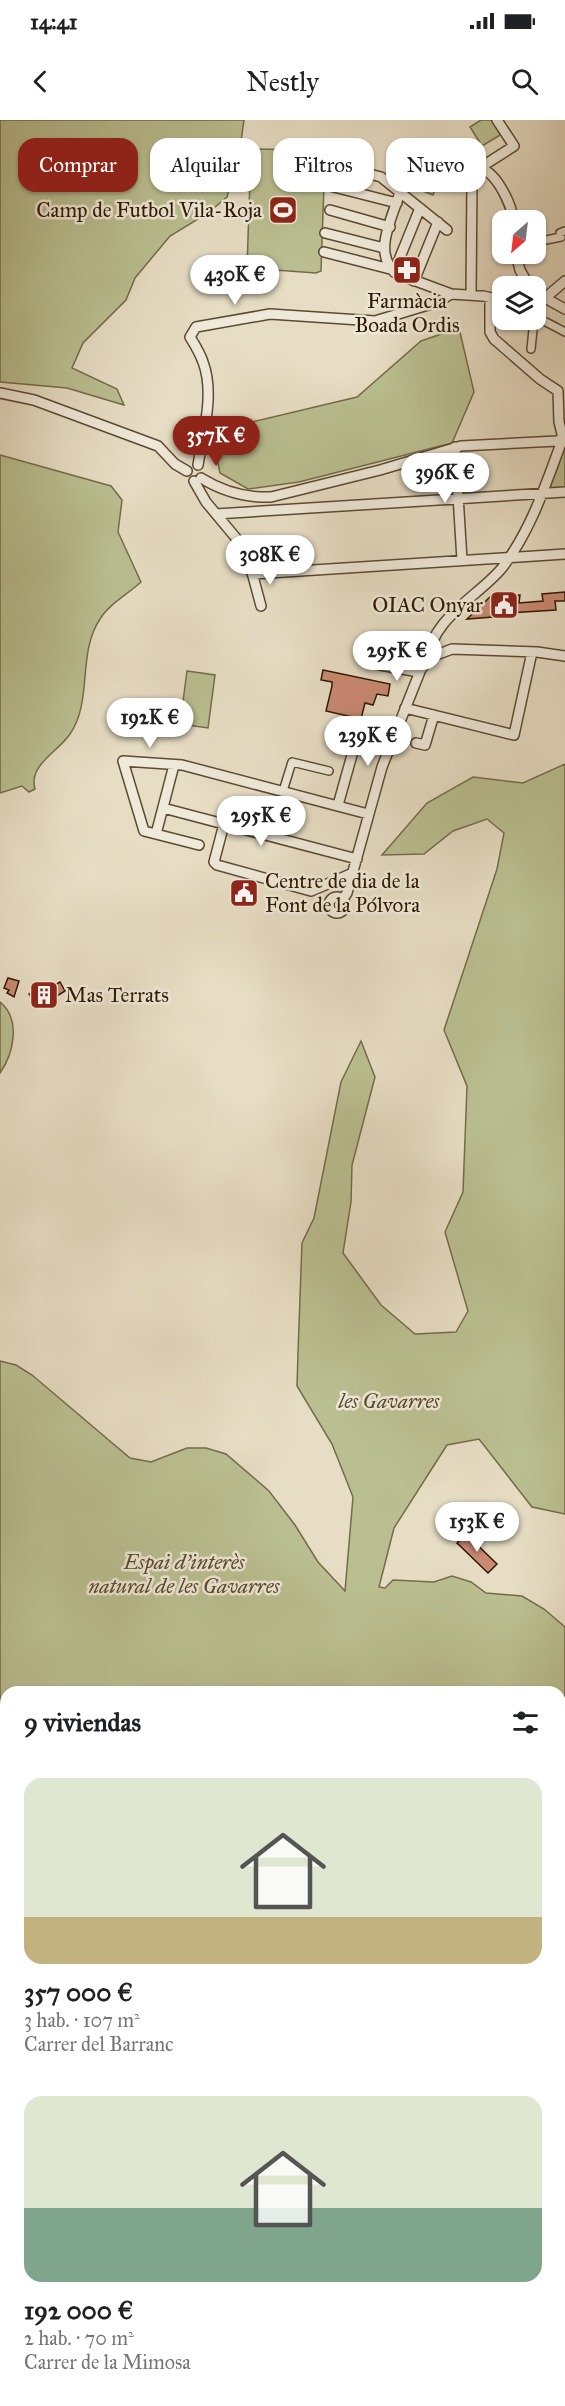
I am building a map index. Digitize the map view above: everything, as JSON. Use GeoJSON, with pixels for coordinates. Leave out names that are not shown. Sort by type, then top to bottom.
{"type":"FeatureCollection","features":[{"type":"Feature","properties":{"kind":"street"},"geometry":{"type":"LineString","coordinates":[[486,164],[514,146],[497,120]]}},
{"type":"Feature","properties":{"kind":"street"},"geometry":{"type":"LineString","coordinates":[[486,172],[490,173],[512,210]]}},
{"type":"Feature","properties":{"kind":"street"},"geometry":{"type":"LineString","coordinates":[[354,192],[397,203]]}},
{"type":"Feature","properties":{"kind":"street"},"geometry":{"type":"LineString","coordinates":[[392,270],[384,258],[384,248],[400,192],[447,230]]}},
{"type":"Feature","properties":{"kind":"street"},"geometry":{"type":"LineString","coordinates":[[471,295],[472,192]]}},
{"type":"Feature","properties":{"kind":"street"},"geometry":{"type":"LineString","coordinates":[[392,270],[420,208]]}},
{"type":"Feature","properties":{"kind":"street"},"geometry":{"type":"LineString","coordinates":[[330,210],[390,226]]}},
{"type":"Feature","properties":{"kind":"street"},"geometry":{"type":"LineString","coordinates":[[414,281],[438,222]]}},
{"type":"Feature","properties":{"kind":"street"},"geometry":{"type":"LineString","coordinates":[[546,240],[561,237],[560,233],[565,231]]}},
{"type":"Feature","properties":{"kind":"street"},"geometry":{"type":"LineString","coordinates":[[325,233],[384,248]]}},
{"type":"Feature","properties":{"kind":"street"},"geometry":{"type":"LineString","coordinates":[[324,252],[392,270],[414,281],[451,294],[490,298],[490,332],[494,339],[540,379],[558,391],[559,422],[564,438],[544,493],[508,558],[494,577],[448,618],[429,651],[429,660]]}},
{"type":"Feature","properties":{"kind":"street"},"geometry":{"type":"LineString","coordinates":[[546,292],[565,281]]}},
{"type":"Feature","properties":{"kind":"street"},"geometry":{"type":"LineString","coordinates":[[198,465],[204,435],[207,381],[204,363],[190,337],[196,327],[270,314],[375,321],[438,302],[451,294]]}},
{"type":"Feature","properties":{"kind":"street"},"geometry":{"type":"LineString","coordinates":[[546,300],[565,309]]}},
{"type":"Feature","properties":{"kind":"street"},"geometry":{"type":"LineString","coordinates":[[546,322],[565,332]]}},
{"type":"Feature","properties":{"kind":"street"},"geometry":{"type":"LineString","coordinates":[[531,349],[533,330]]}},
{"type":"Feature","properties":{"kind":"street"},"geometry":{"type":"LineString","coordinates":[[0,393],[34,400],[158,446],[175,464],[187,471],[188,476],[253,497],[271,497],[380,470],[455,447],[556,441],[564,438]]}},
{"type":"Feature","properties":{"kind":"street"},"geometry":{"type":"LineString","coordinates":[[455,447],[462,560]]}},
{"type":"Feature","properties":{"kind":"street"},"geometry":{"type":"LineString","coordinates":[[187,471],[192,465],[198,465]]}},
{"type":"Feature","properties":{"kind":"street"},"geometry":{"type":"LineString","coordinates":[[198,465],[203,471],[198,479]]}},
{"type":"Feature","properties":{"kind":"street"},"geometry":{"type":"LineString","coordinates":[[198,479],[206,502],[246,550],[261,606]]}},
{"type":"Feature","properties":{"kind":"street"},"geometry":{"type":"LineString","coordinates":[[216,514],[565,492]]}},
{"type":"Feature","properties":{"kind":"street"},"geometry":{"type":"LineString","coordinates":[[252,574],[565,554]]}},
{"type":"Feature","properties":{"kind":"street"},"geometry":{"type":"LineString","coordinates":[[343,899],[353,873],[382,767],[419,672],[429,660],[453,648],[565,656]]}},
{"type":"Feature","properties":{"kind":"street"},"geometry":{"type":"LineString","coordinates":[[405,708],[514,735],[532,652]]}},
{"type":"Feature","properties":{"kind":"street"},"geometry":{"type":"LineString","coordinates":[[380,665],[419,672]]}},
{"type":"Feature","properties":{"kind":"street"},"geometry":{"type":"LineString","coordinates":[[416,743],[425,745],[434,715]]}},
{"type":"Feature","properties":{"kind":"street"},"geometry":{"type":"LineString","coordinates":[[338,806],[352,755]]}},
{"type":"Feature","properties":{"kind":"street"},"geometry":{"type":"LineString","coordinates":[[199,845],[144,831],[123,761],[174,765],[368,814]]}},
{"type":"Feature","properties":{"kind":"street"},"geometry":{"type":"LineString","coordinates":[[283,791],[292,762],[329,771]]}},
{"type":"Feature","properties":{"kind":"street"},"geometry":{"type":"LineString","coordinates":[[156,834],[174,765]]}},
{"type":"Feature","properties":{"kind":"street"},"geometry":{"type":"LineString","coordinates":[[163,808],[357,859]]}},
{"type":"Feature","properties":{"kind":"street"},"geometry":{"type":"LineString","coordinates":[[224,824],[214,862],[217,865],[311,891],[353,873]]}},
{"type":"Feature","properties":{"kind":"green space"},"geometry":{"type":"Polygon","coordinates":[[[0,120],[244,120],[241,138],[150,138],[150,192],[228,192],[227,197],[208,213],[170,236],[135,278],[126,300],[83,343],[72,368],[117,389],[124,405],[67,388],[0,382],[0,120]]]}},
{"type":"Feature","properties":{"kind":"green space"},"geometry":{"type":"Polygon","coordinates":[[[481,120],[494,120],[502,134],[486,144],[486,138],[477,138],[470,127],[481,120]]]}},
{"type":"Feature","properties":{"kind":"green space","name":"Camp de Futbol Vila-Roja"},"geometry":{"type":"Polygon","coordinates":[[[261,149],[273,149],[273,192],[324,192],[321,271],[316,273],[247,268],[250,192],[261,192],[261,149]]]}},
{"type":"Feature","properties":{"kind":"green space"},"geometry":{"type":"Polygon","coordinates":[[[459,328],[474,392],[452,443],[299,482],[248,489],[220,473],[213,440],[248,423],[357,397],[421,341],[459,328]]]}},
{"type":"Feature","properties":{"kind":"green space"},"geometry":{"type":"Polygon","coordinates":[[[565,442],[565,491],[546,492],[565,442]]]}},
{"type":"Feature","properties":{"kind":"green space"},"geometry":{"type":"Polygon","coordinates":[[[0,455],[111,486],[122,500],[118,532],[141,582],[104,614],[93,632],[77,721],[65,741],[40,766],[34,780],[35,789],[29,792],[22,786],[0,793],[0,455]]]}},
{"type":"Feature","properties":{"kind":"green space"},"geometry":{"type":"Polygon","coordinates":[[[187,671],[215,675],[208,728],[180,724],[187,671]]]}},
{"type":"Feature","properties":{"kind":"green space","name":"les Gavarres"},"geometry":{"type":"Polygon","coordinates":[[[565,764],[565,1514],[532,1507],[479,1439],[447,1445],[394,1528],[379,1587],[385,1588],[393,1580],[434,1582],[452,1576],[471,1582],[486,1593],[522,1596],[544,1609],[565,1627],[565,1686],[0,1686],[0,1361],[16,1365],[32,1375],[130,1458],[151,1462],[187,1448],[206,1448],[226,1454],[269,1491],[295,1525],[318,1562],[345,1591],[353,1497],[332,1444],[297,1386],[302,1243],[314,1218],[341,1082],[361,1041],[375,1077],[352,1165],[351,1202],[343,1253],[381,1305],[415,1334],[456,1332],[468,1311],[445,1232],[463,1192],[467,1086],[444,1030],[497,869],[504,833],[487,819],[453,831],[424,854],[382,855],[427,803],[473,777],[523,783],[565,764]]]}},
{"type":"Feature","properties":{"kind":"green space"},"geometry":{"type":"Polygon","coordinates":[[[0,1002],[11,1017],[13,1036],[9,1056],[0,1073],[0,1002]]]}},
{"type":"Feature","properties":{"kind":"building"},"geometry":{"type":"Polygon","coordinates":[[[565,592],[565,601],[555,601],[556,610],[493,614],[493,617],[467,619],[490,597],[520,595],[519,603],[543,601],[542,594],[565,592]]]}},
{"type":"Feature","properties":{"kind":"building"},"geometry":{"type":"Polygon","coordinates":[[[323,670],[390,684],[388,696],[377,694],[373,705],[365,703],[361,719],[326,711],[332,682],[321,680],[323,670]]]}},
{"type":"Feature","properties":{"kind":"building","name":"Mas Terrats"},"geometry":{"type":"Polygon","coordinates":[[[8,978],[19,981],[14,997],[7,993],[9,990],[4,988],[8,978]]]}},
{"type":"Feature","properties":{"kind":"building","name":"Mas Terrats"},"geometry":{"type":"Polygon","coordinates":[[[48,982],[51,987],[60,982],[65,991],[38,1008],[29,994],[48,982]]]}},
{"type":"Feature","properties":{"kind":"building"},"geometry":{"type":"Polygon","coordinates":[[[466,1534],[497,1564],[488,1573],[457,1543],[466,1534]]]}},
{"type":"Feature","properties":{"kind":"place","name":"Camp de Futbol Vila-Roja"},"geometry":{"type":"Point","coordinates":[283,210]}},
{"type":"Feature","properties":{"kind":"place","name":"Farmàcia Boada Ordis"},"geometry":{"type":"Point","coordinates":[407,270]}},
{"type":"Feature","properties":{"kind":"place","name":"OIAC Onyar"},"geometry":{"type":"Point","coordinates":[504,605]}},
{"type":"Feature","properties":{"kind":"place","name":"Centre de dia de la Font de la Pólvora"},"geometry":{"type":"Point","coordinates":[244,893]}},
{"type":"Feature","properties":{"kind":"place","name":"Mas Terrats"},"geometry":{"type":"Point","coordinates":[44,995]}},
{"type":"Feature","properties":{"kind":"park label","name":"Espai d'interès natural de les Gavarres"},"geometry":{"type":"Point","coordinates":[184,1574]}}]}
